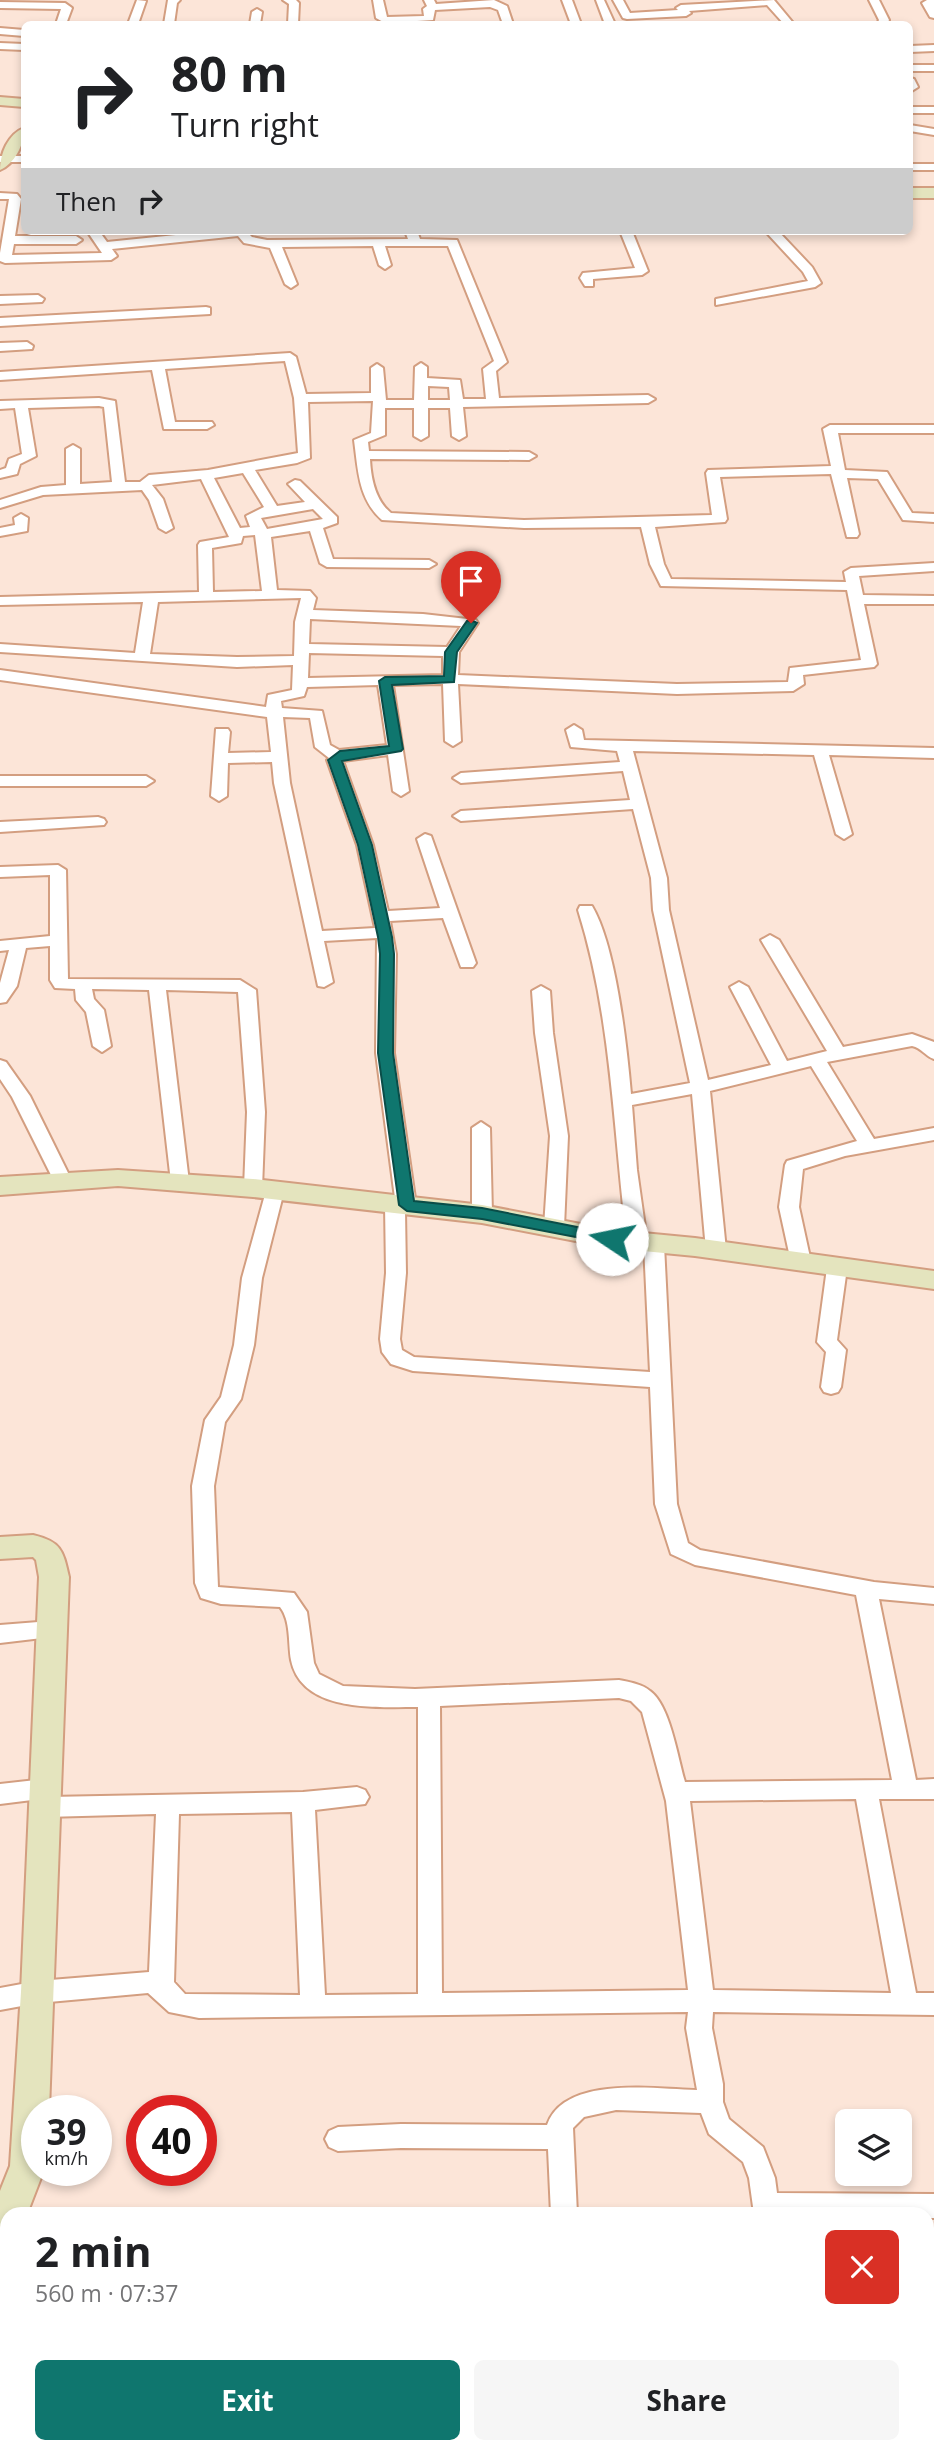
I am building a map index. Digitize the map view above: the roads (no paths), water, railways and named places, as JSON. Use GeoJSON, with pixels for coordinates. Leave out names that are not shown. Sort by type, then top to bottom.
{"type":"FeatureCollection","features":[{"type":"Feature","properties":{"kind":"street"},"geometry":{"type":"LineString","coordinates":[[169,21],[172,2],[175,0]]}},
{"type":"Feature","properties":{"kind":"street"},"geometry":{"type":"LineString","coordinates":[[288,0],[294,3],[293,21]]}},
{"type":"Feature","properties":{"kind":"street"},"geometry":{"type":"LineString","coordinates":[[378,0],[382,18],[385,20],[427,19],[431,4],[490,2],[503,8],[507,21]]}},
{"type":"Feature","properties":{"kind":"street"},"geometry":{"type":"LineString","coordinates":[[567,0],[575,21]]}},
{"type":"Feature","properties":{"kind":"street"},"geometry":{"type":"LineString","coordinates":[[618,0],[625,15],[681,7],[770,2],[786,21]]}},
{"type":"Feature","properties":{"kind":"street"},"geometry":{"type":"LineString","coordinates":[[874,0],[884,21]]}},
{"type":"Feature","properties":{"kind":"street"},"geometry":{"type":"LineString","coordinates":[[134,21],[141,1]]}},
{"type":"Feature","properties":{"kind":"street"},"geometry":{"type":"LineString","coordinates":[[600,1],[609,21]]}},
{"type":"Feature","properties":{"kind":"street"},"geometry":{"type":"LineString","coordinates":[[934,2],[927,3],[934,15]]}},
{"type":"Feature","properties":{"kind":"street"},"geometry":{"type":"LineString","coordinates":[[0,5],[65,6],[67,8],[62,21]]}},
{"type":"Feature","properties":{"kind":"street"},"geometry":{"type":"LineString","coordinates":[[681,7],[692,21]]}},
{"type":"Feature","properties":{"kind":"street"},"geometry":{"type":"LineString","coordinates":[[332,11],[332,21]]}},
{"type":"Feature","properties":{"kind":"street"},"geometry":{"type":"LineString","coordinates":[[256,21],[257,12]]}},
{"type":"Feature","properties":{"kind":"street"},"geometry":{"type":"LineString","coordinates":[[0,32],[21,33]]}},
{"type":"Feature","properties":{"kind":"street"},"geometry":{"type":"LineString","coordinates":[[0,46],[21,47]]}},
{"type":"Feature","properties":{"kind":"street"},"geometry":{"type":"LineString","coordinates":[[913,49],[934,48]]}},
{"type":"Feature","properties":{"kind":"street"},"geometry":{"type":"LineString","coordinates":[[913,68],[934,68]]}},
{"type":"Feature","properties":{"kind":"street"},"geometry":{"type":"LineString","coordinates":[[0,101],[21,103]]}},
{"type":"Feature","properties":{"kind":"street"},"geometry":{"type":"LineString","coordinates":[[913,110],[934,110]]}},
{"type":"Feature","properties":{"kind":"street"},"geometry":{"type":"LineString","coordinates":[[913,128],[934,132]]}},
{"type":"Feature","properties":{"kind":"street"},"geometry":{"type":"LineString","coordinates":[[2,161],[21,137]]}},
{"type":"Feature","properties":{"kind":"street"},"geometry":{"type":"LineString","coordinates":[[2,161],[21,159]]}},
{"type":"Feature","properties":{"kind":"street"},"geometry":{"type":"LineString","coordinates":[[913,167],[934,167]]}},
{"type":"Feature","properties":{"kind":"street"},"geometry":{"type":"LineString","coordinates":[[913,193],[934,193]]}},
{"type":"Feature","properties":{"kind":"street"},"geometry":{"type":"LineString","coordinates":[[0,196],[13,196],[15,199],[9,240],[3,259],[111,256],[96,235]]}},
{"type":"Feature","properties":{"kind":"street"},"geometry":{"type":"LineString","coordinates":[[11,224],[21,224]]}},
{"type":"Feature","properties":{"kind":"street"},"geometry":{"type":"LineString","coordinates":[[104,246],[204,235]]}},
{"type":"Feature","properties":{"kind":"street"},"geometry":{"type":"LineString","coordinates":[[244,235],[248,240],[275,244],[378,243],[414,237],[453,243],[501,362],[489,369],[493,403]]}},
{"type":"Feature","properties":{"kind":"street"},"geometry":{"type":"LineString","coordinates":[[589,284],[587,276],[642,271],[628,235]]}},
{"type":"Feature","properties":{"kind":"street"},"geometry":{"type":"LineString","coordinates":[[720,302],[761,292],[815,284],[807,270],[775,235]]}},
{"type":"Feature","properties":{"kind":"street"},"geometry":{"type":"LineString","coordinates":[[9,240],[76,240]]}},
{"type":"Feature","properties":{"kind":"street"},"geometry":{"type":"LineString","coordinates":[[378,243],[385,265]]}},
{"type":"Feature","properties":{"kind":"street"},"geometry":{"type":"LineString","coordinates":[[275,244],[291,284]]}},
{"type":"Feature","properties":{"kind":"street"},"geometry":{"type":"LineString","coordinates":[[0,300],[38,299]]}},
{"type":"Feature","properties":{"kind":"street"},"geometry":{"type":"LineString","coordinates":[[0,322],[206,311]]}},
{"type":"Feature","properties":{"kind":"street"},"geometry":{"type":"LineString","coordinates":[[0,347],[27,346]]}},
{"type":"Feature","properties":{"kind":"street"},"geometry":{"type":"LineString","coordinates":[[0,376],[288,356],[291,358],[301,398],[305,455],[297,460],[247,468],[149,479],[146,486]]}},
{"type":"Feature","properties":{"kind":"street"},"geometry":{"type":"LineString","coordinates":[[158,366],[169,426],[207,425]]}},
{"type":"Feature","properties":{"kind":"street"},"geometry":{"type":"LineString","coordinates":[[421,367],[421,436]]}},
{"type":"Feature","properties":{"kind":"street"},"geometry":{"type":"LineString","coordinates":[[377,368],[380,400],[378,435],[361,440],[366,482],[381,512],[387,517],[524,524],[647,523],[720,519],[713,473],[838,472],[882,475],[908,517],[934,518]]}},
{"type":"Feature","properties":{"kind":"street"},"geometry":{"type":"LineString","coordinates":[[421,382],[454,382],[459,436]]}},
{"type":"Feature","properties":{"kind":"street"},"geometry":{"type":"LineString","coordinates":[[301,398],[422,404],[648,399]]}},
{"type":"Feature","properties":{"kind":"street"},"geometry":{"type":"LineString","coordinates":[[0,405],[99,401],[110,404],[119,486]]}},
{"type":"Feature","properties":{"kind":"street"},"geometry":{"type":"LineString","coordinates":[[0,474],[12,471],[14,462],[29,456],[21,404]]}},
{"type":"Feature","properties":{"kind":"street"},"geometry":{"type":"LineString","coordinates":[[852,534],[830,429],[934,429]]}},
{"type":"Feature","properties":{"kind":"street"},"geometry":{"type":"LineString","coordinates":[[73,449],[73,488]]}},
{"type":"Feature","properties":{"kind":"street"},"geometry":{"type":"LineString","coordinates":[[363,455],[529,456]]}},
{"type":"Feature","properties":{"kind":"street"},"geometry":{"type":"LineString","coordinates":[[247,468],[272,511]]}},
{"type":"Feature","properties":{"kind":"street"},"geometry":{"type":"LineString","coordinates":[[206,474],[235,531],[236,540],[205,543],[206,595]]}},
{"type":"Feature","properties":{"kind":"street"},"geometry":{"type":"LineString","coordinates":[[235,531],[261,532],[315,526],[332,520],[295,484]]}},
{"type":"Feature","properties":{"kind":"street"},"geometry":{"type":"LineString","coordinates":[[0,504],[15,502],[41,491],[146,486]]}},
{"type":"Feature","properties":{"kind":"street"},"geometry":{"type":"LineString","coordinates":[[146,486],[156,499],[166,528]]}},
{"type":"Feature","properties":{"kind":"street"},"geometry":{"type":"LineString","coordinates":[[270,594],[261,532],[253,516],[316,504]]}},
{"type":"Feature","properties":{"kind":"street"},"geometry":{"type":"LineString","coordinates":[[0,532],[22,528],[21,518]]}},
{"type":"Feature","properties":{"kind":"street"},"geometry":{"type":"LineString","coordinates":[[647,523],[657,564],[666,583],[934,600]]}},
{"type":"Feature","properties":{"kind":"street"},"geometry":{"type":"LineString","coordinates":[[315,526],[329,564],[429,564]]}},
{"type":"Feature","properties":{"kind":"street"},"geometry":{"type":"LineString","coordinates":[[299,683],[450,679],[677,688],[793,686],[796,684],[793,673],[797,670],[869,664],[851,574],[856,570],[934,567]]}},
{"type":"Feature","properties":{"kind":"street"},"geometry":{"type":"LineString","coordinates":[[0,601],[299,593],[309,596],[304,614],[298,695],[273,698],[273,713],[278,757],[324,982]]}},
{"type":"Feature","properties":{"kind":"street"},"geometry":{"type":"LineString","coordinates":[[142,658],[151,597]]}},
{"type":"Feature","properties":{"kind":"street"},"geometry":{"type":"LineString","coordinates":[[304,614],[423,618],[471,623],[451,652],[453,741]]}},
{"type":"Feature","properties":{"kind":"street"},"geometry":{"type":"LineString","coordinates":[[0,649],[237,662],[302,654],[451,652]]}},
{"type":"Feature","properties":{"kind":"street"},"geometry":{"type":"LineString","coordinates":[[0,675],[273,713],[317,713],[323,747],[337,756],[396,749]]}},
{"type":"Feature","properties":{"kind":"street"},"geometry":{"type":"LineString","coordinates":[[385,681],[401,791]]}},
{"type":"Feature","properties":{"kind":"street"},"geometry":{"type":"LineString","coordinates":[[574,730],[578,745],[934,753]]}},
{"type":"Feature","properties":{"kind":"street"},"geometry":{"type":"LineString","coordinates":[[219,796],[222,732]]}},
{"type":"Feature","properties":{"kind":"street"},"geometry":{"type":"LineString","coordinates":[[624,747],[659,878],[661,910],[700,1087],[716,1250]]}},
{"type":"Feature","properties":{"kind":"street"},"geometry":{"type":"LineString","coordinates":[[820,750],[844,834]]}},
{"type":"Feature","properties":{"kind":"street"},"geometry":{"type":"LineString","coordinates":[[337,756],[335,760],[365,845],[387,954],[385,1053],[401,1205],[390,1339],[392,1352],[398,1359],[413,1364],[659,1380]]}},
{"type":"Feature","properties":{"kind":"street"},"geometry":{"type":"LineString","coordinates":[[220,758],[278,757]]}},
{"type":"Feature","properties":{"kind":"street"},"geometry":{"type":"LineString","coordinates":[[461,778],[631,766]]}},
{"type":"Feature","properties":{"kind":"street"},"geometry":{"type":"LineString","coordinates":[[0,781],[146,781]]}},
{"type":"Feature","properties":{"kind":"street"},"geometry":{"type":"LineString","coordinates":[[461,816],[640,804]]}},
{"type":"Feature","properties":{"kind":"street"},"geometry":{"type":"LineString","coordinates":[[0,827],[99,822]]}},
{"type":"Feature","properties":{"kind":"street"},"geometry":{"type":"LineString","coordinates":[[425,839],[467,963]]}},
{"type":"Feature","properties":{"kind":"street"},"geometry":{"type":"LineString","coordinates":[[0,872],[58,870],[59,982],[65,985],[240,985],[249,995],[264,1189],[244,1345],[231,1399],[215,1420],[203,1486],[206,1583],[209,1592],[221,1596],[286,1599],[296,1612],[303,1662],[311,1681],[340,1695],[429,1698],[619,1689],[635,1692],[647,1699],[676,1792],[702,2001],[699,2028],[710,2084],[710,2102],[718,2126],[754,2155],[762,2178],[767,2207]]}},
{"type":"Feature","properties":{"kind":"street"},"geometry":{"type":"LineString","coordinates":[[586,911],[606,978],[624,1101],[625,1148],[646,1243],[659,1380],[666,1504],[679,1548],[695,1557],[866,1588],[934,1596]]}},
{"type":"Feature","properties":{"kind":"street"},"geometry":{"type":"LineString","coordinates":[[314,936],[450,912]]}},
{"type":"Feature","properties":{"kind":"street"},"geometry":{"type":"LineString","coordinates":[[0,946],[59,940]]}},
{"type":"Feature","properties":{"kind":"street"},"geometry":{"type":"LineString","coordinates":[[770,940],[838,1054]]}},
{"type":"Feature","properties":{"kind":"street"},"geometry":{"type":"LineString","coordinates":[[0,998],[8,986],[19,944]]}},
{"type":"Feature","properties":{"kind":"street"},"geometry":{"type":"LineString","coordinates":[[83,985],[85,1000],[95,1010],[102,1046]]}},
{"type":"Feature","properties":{"kind":"street"},"geometry":{"type":"LineString","coordinates":[[156,986],[180,1182]]}},
{"type":"Feature","properties":{"kind":"street"},"geometry":{"type":"LineString","coordinates":[[739,987],[781,1069]]}},
{"type":"Feature","properties":{"kind":"street"},"geometry":{"type":"LineString","coordinates":[[541,991],[544,1033],[559,1136],[554,1227]]}},
{"type":"Feature","properties":{"kind":"street"},"geometry":{"type":"LineString","coordinates":[[624,1101],[912,1040],[925,1042],[934,1054]]}},
{"type":"Feature","properties":{"kind":"street"},"geometry":{"type":"LineString","coordinates":[[816,1059],[869,1146]]}},
{"type":"Feature","properties":{"kind":"street"},"geometry":{"type":"LineString","coordinates":[[0,1066],[21,1096],[53,1182]]}},
{"type":"Feature","properties":{"kind":"street"},"geometry":{"type":"LineString","coordinates":[[481,1128],[482,1214]]}},
{"type":"Feature","properties":{"kind":"street"},"geometry":{"type":"LineString","coordinates":[[801,1262],[789,1207],[794,1166],[806,1160],[934,1134]]}},
{"type":"Feature","properties":{"kind":"street"},"geometry":{"type":"LineString","coordinates":[[8,1186],[118,1178],[264,1189],[482,1214],[646,1243],[934,1280]]}},
{"type":"Feature","properties":{"kind":"street"},"geometry":{"type":"LineString","coordinates":[[831,1387],[837,1356],[836,1350],[827,1342],[837,1268]]}},
{"type":"Feature","properties":{"kind":"street"},"geometry":{"type":"LineString","coordinates":[[0,1548],[35,1546],[49,1555],[54,1577],[38,1992],[28,2165],[10,2184],[9,2207]]}},
{"type":"Feature","properties":{"kind":"street"},"geometry":{"type":"LineString","coordinates":[[866,1588],[906,1790]]}},
{"type":"Feature","properties":{"kind":"street"},"geometry":{"type":"LineString","coordinates":[[0,1634],[51,1630]]}},
{"type":"Feature","properties":{"kind":"street"},"geometry":{"type":"LineString","coordinates":[[429,1698],[430,2004]]}},
{"type":"Feature","properties":{"kind":"street"},"geometry":{"type":"LineString","coordinates":[[676,1792],[934,1789]]}},
{"type":"Feature","properties":{"kind":"street"},"geometry":{"type":"LineString","coordinates":[[866,1791],[905,2003]]}},
{"type":"Feature","properties":{"kind":"street"},"geometry":{"type":"LineString","coordinates":[[0,1794],[168,1804],[303,1802],[357,1797]]}},
{"type":"Feature","properties":{"kind":"street"},"geometry":{"type":"LineString","coordinates":[[303,1802],[313,2005]]}},
{"type":"Feature","properties":{"kind":"street"},"geometry":{"type":"LineString","coordinates":[[161,1986],[168,1804]]}},
{"type":"Feature","properties":{"kind":"street"},"geometry":{"type":"LineString","coordinates":[[0,1998],[148,1982],[161,1986],[178,2004],[199,2007],[702,2001],[934,2004]]}},
{"type":"Feature","properties":{"kind":"street"},"geometry":{"type":"LineString","coordinates":[[564,2207],[560,2124],[577,2107],[616,2099],[710,2102]]}},
{"type":"Feature","properties":{"kind":"street"},"geometry":{"type":"LineString","coordinates":[[338,2139],[401,2136],[561,2137]]}},
{"type":"Feature","properties":{"kind":"street"},"geometry":{"type":"LineString","coordinates":[[878,2207],[934,2206]]}}]}
